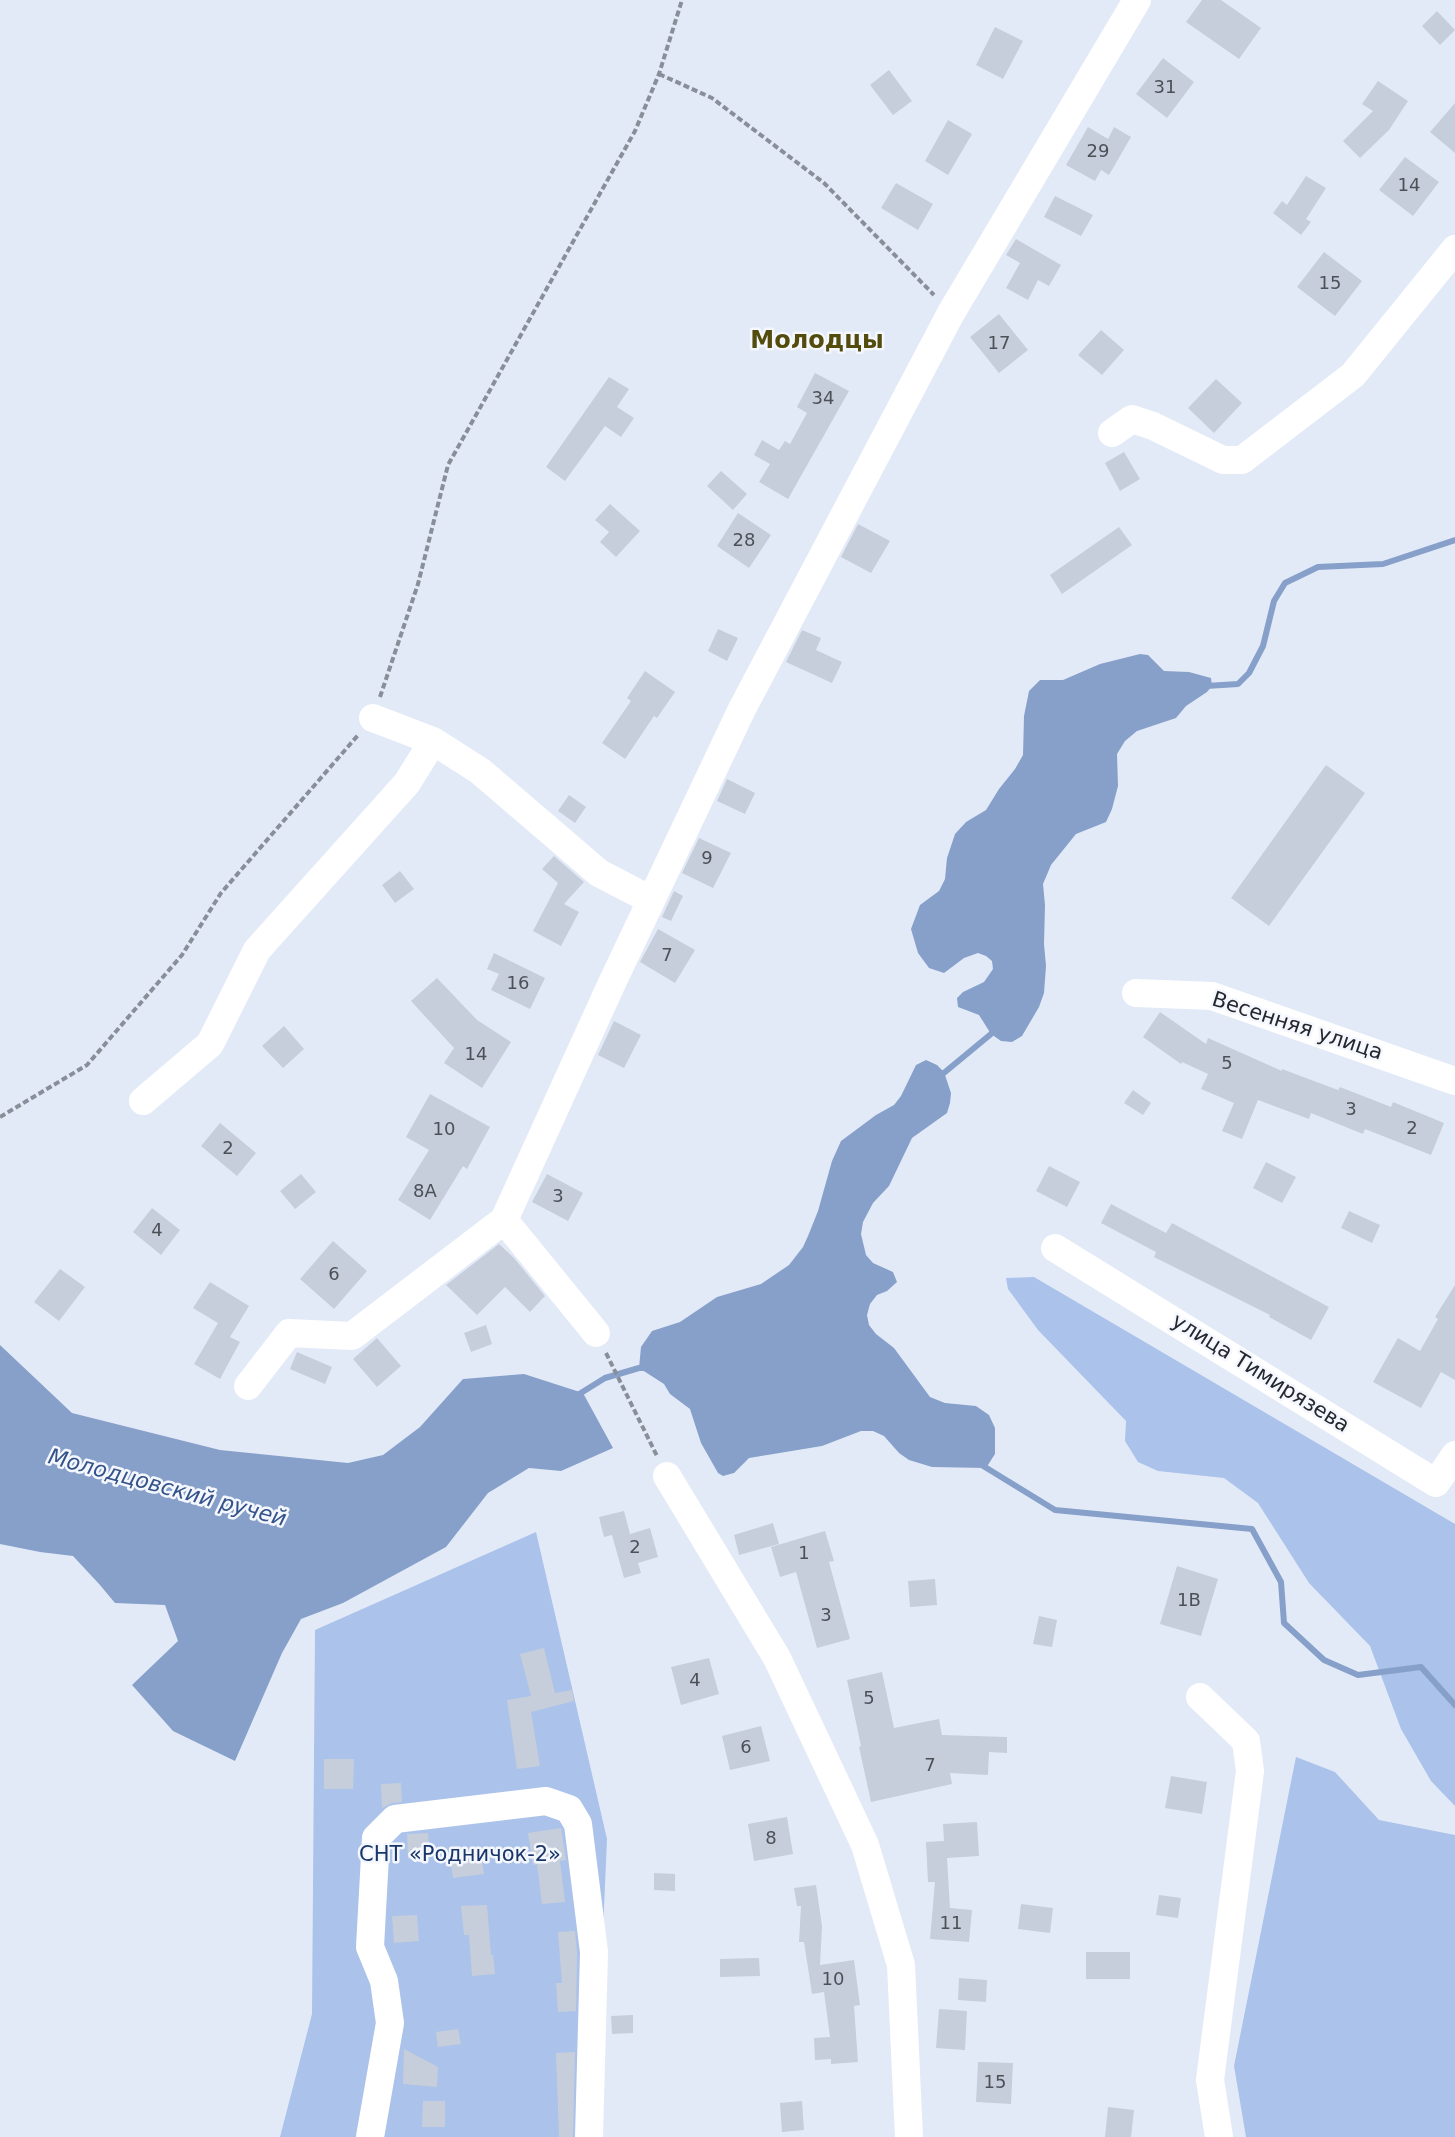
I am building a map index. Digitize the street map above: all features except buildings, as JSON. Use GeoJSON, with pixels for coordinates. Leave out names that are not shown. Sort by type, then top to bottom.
{"type":"FeatureCollection","features":[{"type":"Feature","properties":{"kind":"street"},"geometry":{"type":"LineString","coordinates":[[248,1386],[289,1333],[352,1336],[504,1220],[651,900],[742,710],[951,313],[1137,0]]}},
{"type":"Feature","properties":{"kind":"street"},"geometry":{"type":"LineString","coordinates":[[1112,433],[1132,419],[1153,426],[1223,460],[1242,460],[1353,375],[1455,249]]}},
{"type":"Feature","properties":{"kind":"street"},"geometry":{"type":"LineString","coordinates":[[373,718],[433,741],[480,771],[599,873],[651,900]]}},
{"type":"Feature","properties":{"kind":"street"},"geometry":{"type":"LineString","coordinates":[[143,1101],[210,1044],[257,950],[406,783],[433,741]]}},
{"type":"Feature","properties":{"kind":"street","name":"Весенняя улица"},"geometry":{"type":"LineString","coordinates":[[1136,993],[1212,996],[1455,1081]]}},
{"type":"Feature","properties":{"kind":"street"},"geometry":{"type":"LineString","coordinates":[[504,1220],[596,1333]]}},
{"type":"Feature","properties":{"kind":"street","name":"улица Тимирязева"},"geometry":{"type":"LineString","coordinates":[[1055,1248],[1436,1482],[1455,1455]]}},
{"type":"Feature","properties":{"kind":"street"},"geometry":{"type":"LineString","coordinates":[[667,1476],[777,1658],[865,1845],[901,1965],[909,2137]]}},
{"type":"Feature","properties":{"kind":"street"},"geometry":{"type":"LineString","coordinates":[[1200,1697],[1246,1741],[1250,1771],[1210,2080],[1219,2137]]}},
{"type":"Feature","properties":{"kind":"street"},"geometry":{"type":"LineString","coordinates":[[370,2137],[390,2023],[384,1981],[370,1947],[376,1838],[395,1819],[546,1802],[568,1809],[578,1824],[594,1952],[589,2137]]}},
{"type":"Feature","properties":{"kind":"path"},"geometry":{"type":"LineString","coordinates":[[0,1117],[87,1065],[182,956],[221,893],[373,718],[418,584],[448,465],[635,131],[659,74],[682,0]]}},
{"type":"Feature","properties":{"kind":"path"},"geometry":{"type":"LineString","coordinates":[[659,74],[711,98],[824,183],[951,313]]}},
{"type":"Feature","properties":{"kind":"path"},"geometry":{"type":"LineString","coordinates":[[611,1362],[667,1476]]}},
{"type":"Feature","properties":{"kind":"green space"},"geometry":{"type":"Polygon","coordinates":[[[1034,1277],[1455,1524],[1455,1806],[1431,1781],[1401,1729],[1370,1646],[1309,1583],[1258,1503],[1224,1478],[1158,1471],[1138,1462],[1125,1441],[1126,1421],[1038,1330],[1008,1289],[1006,1278],[1034,1277]]]}},
{"type":"Feature","properties":{"kind":"green space","name":"СНТ «Родничок-2»"},"geometry":{"type":"Polygon","coordinates":[[[536,1532],[607,1839],[594,2137],[280,2137],[312,2014],[315,1630],[536,1532]]]}},
{"type":"Feature","properties":{"kind":"green space"},"geometry":{"type":"Polygon","coordinates":[[[1296,1757],[1335,1772],[1379,1820],[1455,1835],[1455,2137],[1246,2137],[1234,2066],[1296,1757]]]}},
{"type":"Feature","properties":{"kind":"water"},"geometry":{"type":"Polygon","coordinates":[[[1140,654],[1148,655],[1164,671],[1189,672],[1211,678],[1212,686],[1186,706],[1176,718],[1137,731],[1125,741],[1117,754],[1118,786],[1106,822],[1076,834],[1051,865],[1043,884],[1046,966],[1044,993],[1039,1007],[1022,1036],[1012,1042],[1001,1041],[991,1034],[979,1015],[958,1007],[957,998],[963,992],[984,982],[993,969],[992,961],[978,953],[964,958],[944,973],[929,968],[918,953],[911,929],[920,905],[939,891],[945,879],[947,858],[955,834],[966,822],[986,810],[1023,755],[1024,716],[1029,691],[1040,680],[1063,680],[1100,664],[1140,654]]]}},
{"type":"Feature","properties":{"kind":"water"},"geometry":{"type":"Polygon","coordinates":[[[926,1060],[937,1065],[944,1072],[951,1093],[950,1103],[947,1113],[912,1138],[889,1186],[873,1203],[863,1222],[861,1234],[866,1255],[873,1263],[893,1272],[897,1282],[887,1291],[877,1295],[870,1304],[867,1315],[869,1325],[876,1334],[894,1348],[930,1397],[945,1403],[976,1406],[989,1415],[995,1428],[995,1454],[986,1468],[932,1467],[909,1460],[899,1453],[884,1436],[873,1431],[861,1431],[822,1446],[749,1458],[734,1473],[723,1476],[718,1473],[701,1443],[690,1409],[670,1394],[664,1384],[639,1368],[641,1347],[652,1331],[680,1322],[717,1297],[761,1284],[789,1265],[803,1247],[808,1236],[818,1211],[832,1161],[841,1141],[876,1115],[894,1105],[916,1065],[926,1060]]]}},
{"type":"Feature","properties":{"kind":"water"},"geometry":{"type":"Polygon","coordinates":[[[0,1345],[72,1413],[220,1450],[348,1463],[383,1455],[420,1427],[463,1379],[524,1374],[583,1393],[613,1448],[561,1471],[529,1468],[488,1493],[446,1547],[343,1603],[301,1619],[282,1653],[235,1761],[173,1731],[132,1685],[178,1641],[165,1605],[115,1603],[73,1556],[0,1544],[0,1345]]]}},
{"type":"Feature","properties":{"kind":"waterway","name":"Молодцовский ручей"},"geometry":{"type":"LineString","coordinates":[[1206,686],[1238,684],[1249,673],[1263,646],[1274,601],[1285,583],[1318,567],[1383,564],[1455,540]]}},
{"type":"Feature","properties":{"kind":"waterway","name":"Молодцовский ручей"},"geometry":{"type":"LineString","coordinates":[[939,1077],[994,1029]]}},
{"type":"Feature","properties":{"kind":"waterway","name":"Молодцовский ручей"},"geometry":{"type":"LineString","coordinates":[[576,1396],[605,1378],[646,1368]]}},
{"type":"Feature","properties":{"kind":"waterway"},"geometry":{"type":"LineString","coordinates":[[980,1464],[1055,1510],[1252,1529],[1281,1582],[1284,1623],[1324,1660],[1358,1675],[1421,1667],[1455,1705]]}},
{"type":"Feature","properties":{"kind":"district","name":"Молодцы"},"geometry":{"type":"Point","coordinates":[817,342]}}]}
